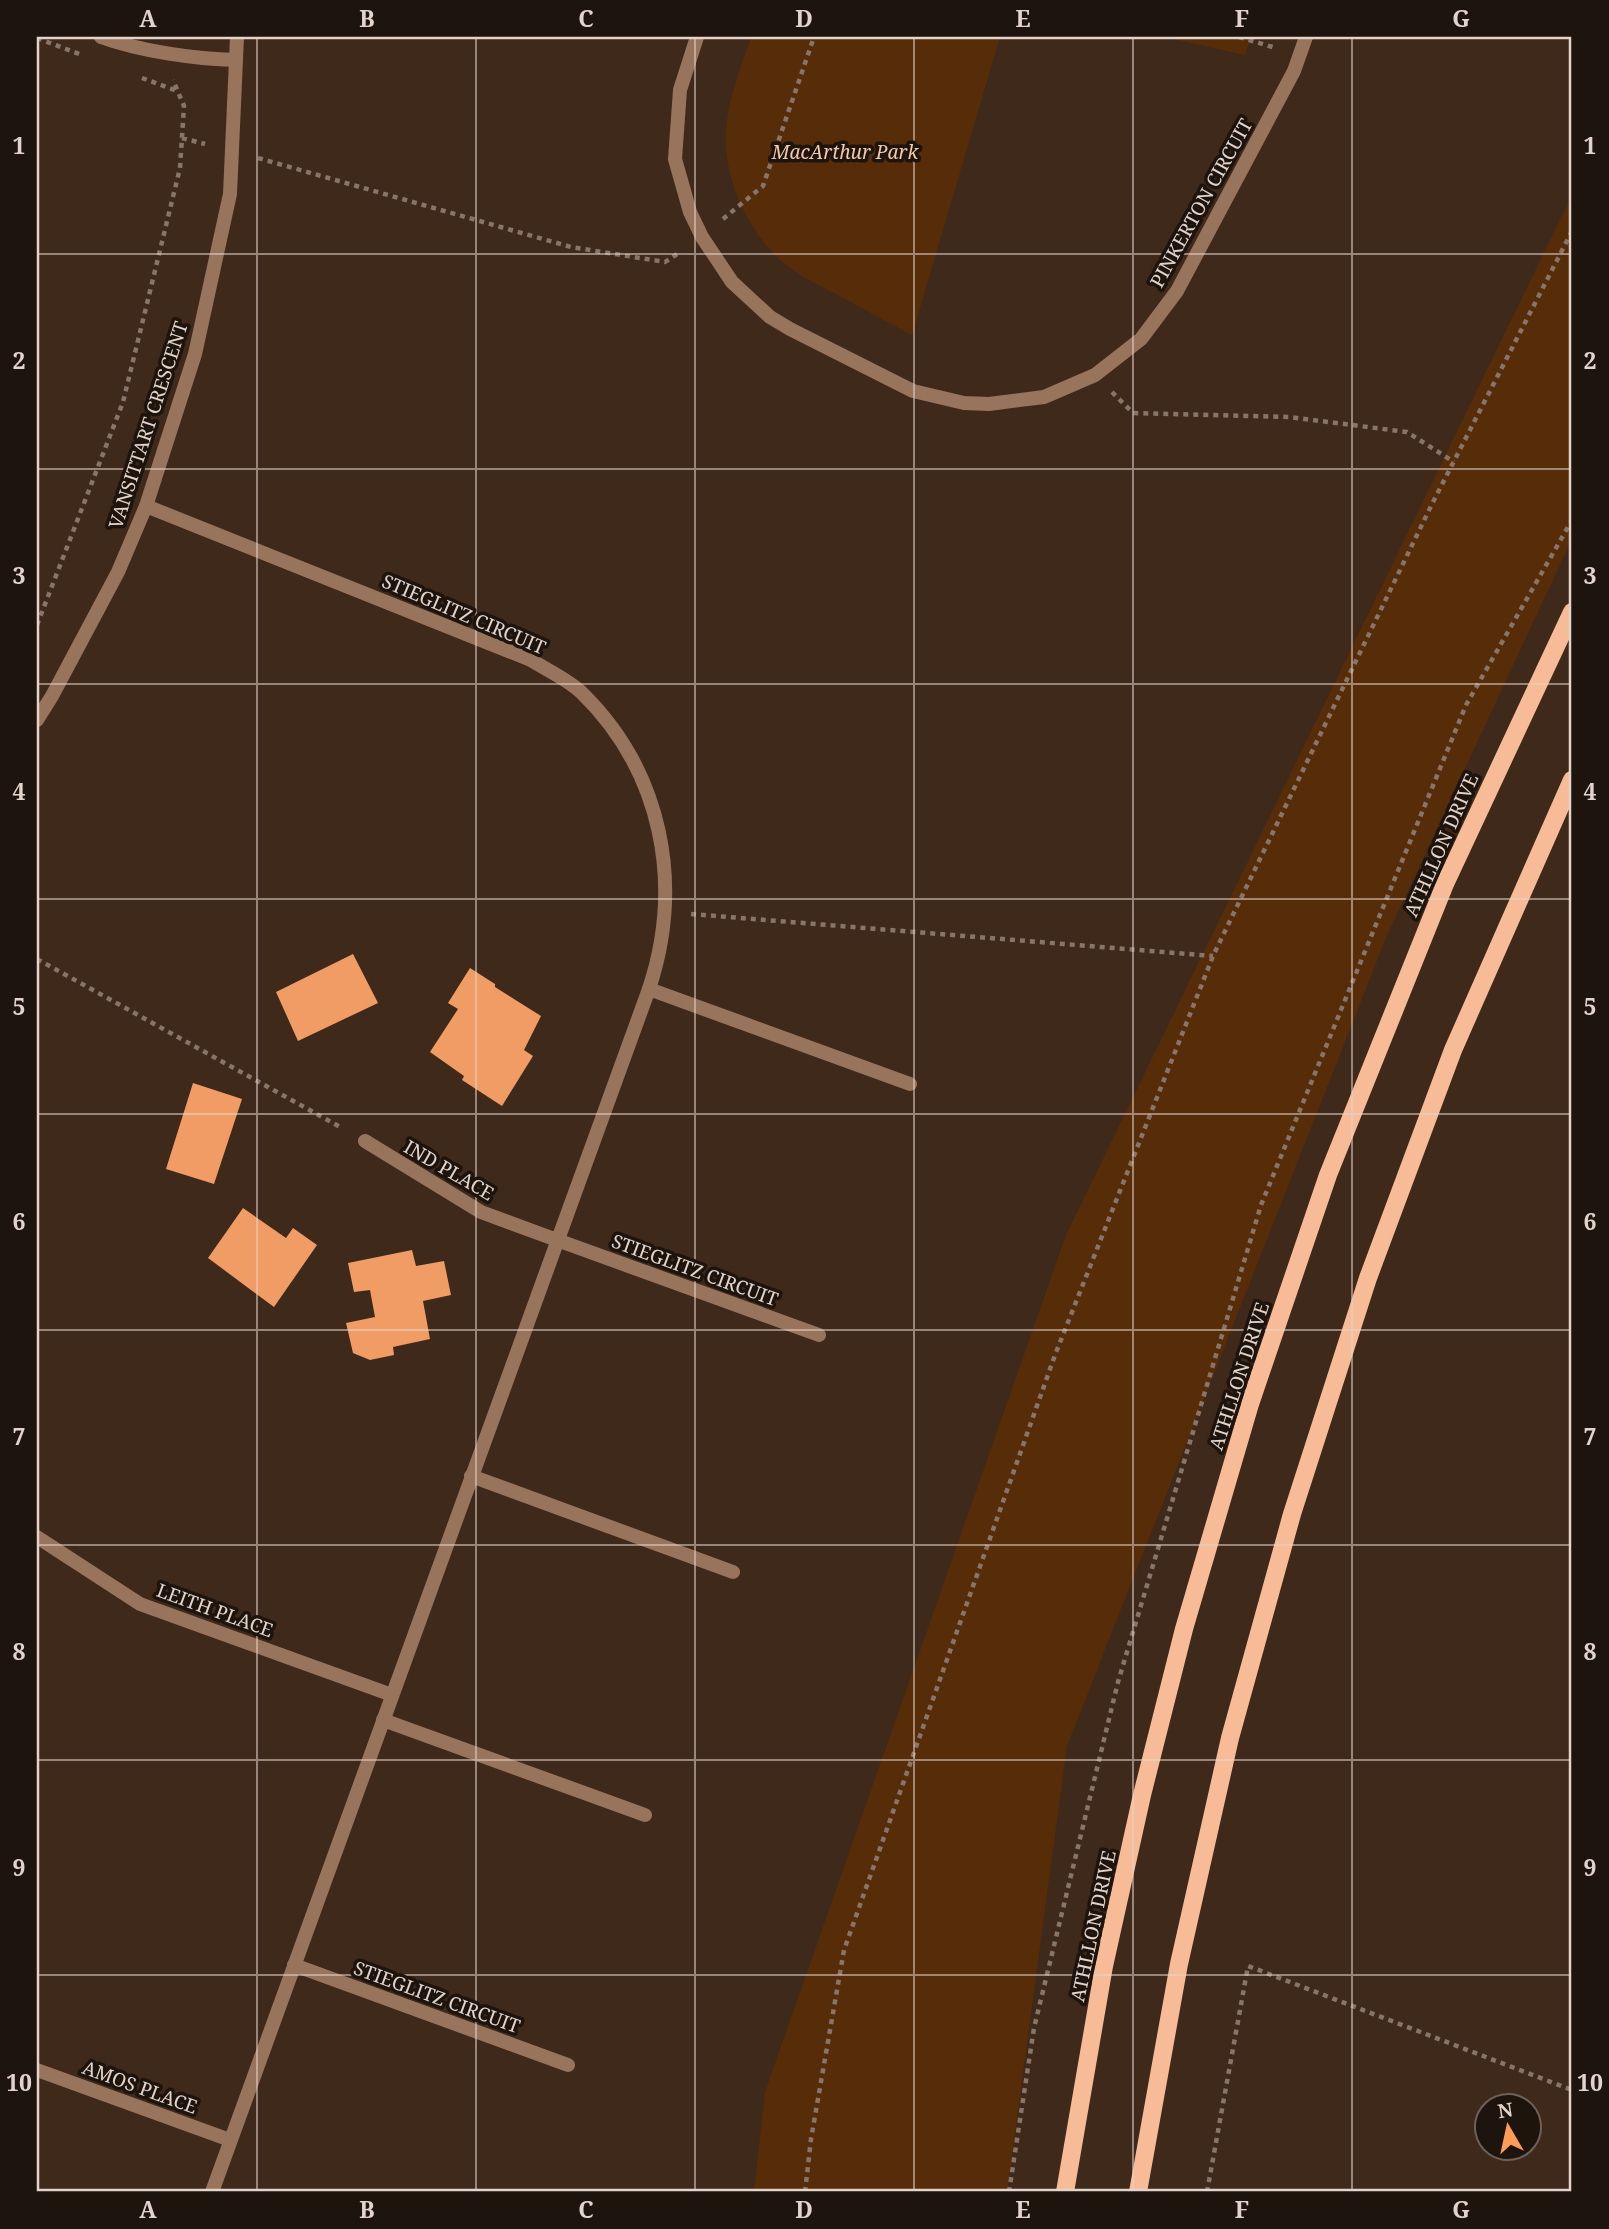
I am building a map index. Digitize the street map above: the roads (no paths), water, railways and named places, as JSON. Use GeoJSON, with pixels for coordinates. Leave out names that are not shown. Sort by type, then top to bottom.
{"type":"FeatureCollection","features":[{"type":"Feature","properties":{"kind":"main road","name":"ATHLLON DRIVE"},"geometry":{"type":"LineString","coordinates":[[1065,2192],[1104,1966],[1142,1795],[1184,1629],[1250,1404],[1328,1175],[1445,884],[1572,611]]}},
{"type":"Feature","properties":{"kind":"main road"},"geometry":{"type":"LineString","coordinates":[[1138,2192],[1179,1964],[1230,1738],[1292,1514],[1368,1278],[1453,1050],[1572,780]]}},
{"type":"Feature","properties":{"kind":"street"},"geometry":{"type":"LineString","coordinates":[[101,37],[161,51],[236,60]]}},
{"type":"Feature","properties":{"kind":"street","name":"VANSITTART CRESCENT"},"geometry":{"type":"LineString","coordinates":[[37,720],[118,572],[146,506],[195,354],[230,194],[237,37]]}},
{"type":"Feature","properties":{"kind":"street","name":"PINKERTON CIRCUIT"},"geometry":{"type":"LineString","coordinates":[[697,37],[680,90],[675,159],[690,212],[702,237],[732,282],[769,317],[913,391],[964,403],[989,404],[1044,397],[1095,375],[1141,339],[1177,291],[1282,94],[1306,37]]}},
{"type":"Feature","properties":{"kind":"street","name":"STIEGLITZ CIRCUIT"},"geometry":{"type":"LineString","coordinates":[[146,506],[531,660],[579,690],[619,735],[648,791],[658,822],[666,885],[661,948],[649,989],[212,2192]]}},
{"type":"Feature","properties":{"kind":"street"},"geometry":{"type":"LineString","coordinates":[[649,989],[910,1084]]}},
{"type":"Feature","properties":{"kind":"street","name":"IND PLACE"},"geometry":{"type":"LineString","coordinates":[[365,1141],[481,1212],[557,1240]]}},
{"type":"Feature","properties":{"kind":"street","name":"STIEGLITZ CIRCUIT"},"geometry":{"type":"LineString","coordinates":[[557,1240],[819,1335]]}},
{"type":"Feature","properties":{"kind":"street"},"geometry":{"type":"LineString","coordinates":[[471,1476],[733,1572]]}},
{"type":"Feature","properties":{"kind":"street","name":"LEITH PLACE"},"geometry":{"type":"LineString","coordinates":[[37,1537],[140,1604],[392,1695]]}},
{"type":"Feature","properties":{"kind":"street"},"geometry":{"type":"LineString","coordinates":[[383,1720],[645,1815]]}},
{"type":"Feature","properties":{"kind":"street","name":"STIEGLITZ CIRCUIT"},"geometry":{"type":"LineString","coordinates":[[294,1965],[568,2065]]}},
{"type":"Feature","properties":{"kind":"street","name":"AMOS PLACE"},"geometry":{"type":"LineString","coordinates":[[37,2070],[230,2140]]}},
{"type":"Feature","properties":{"kind":"park label","name":"MacArthur Park"},"geometry":{"type":"Point","coordinates":[845,152]}}]}
